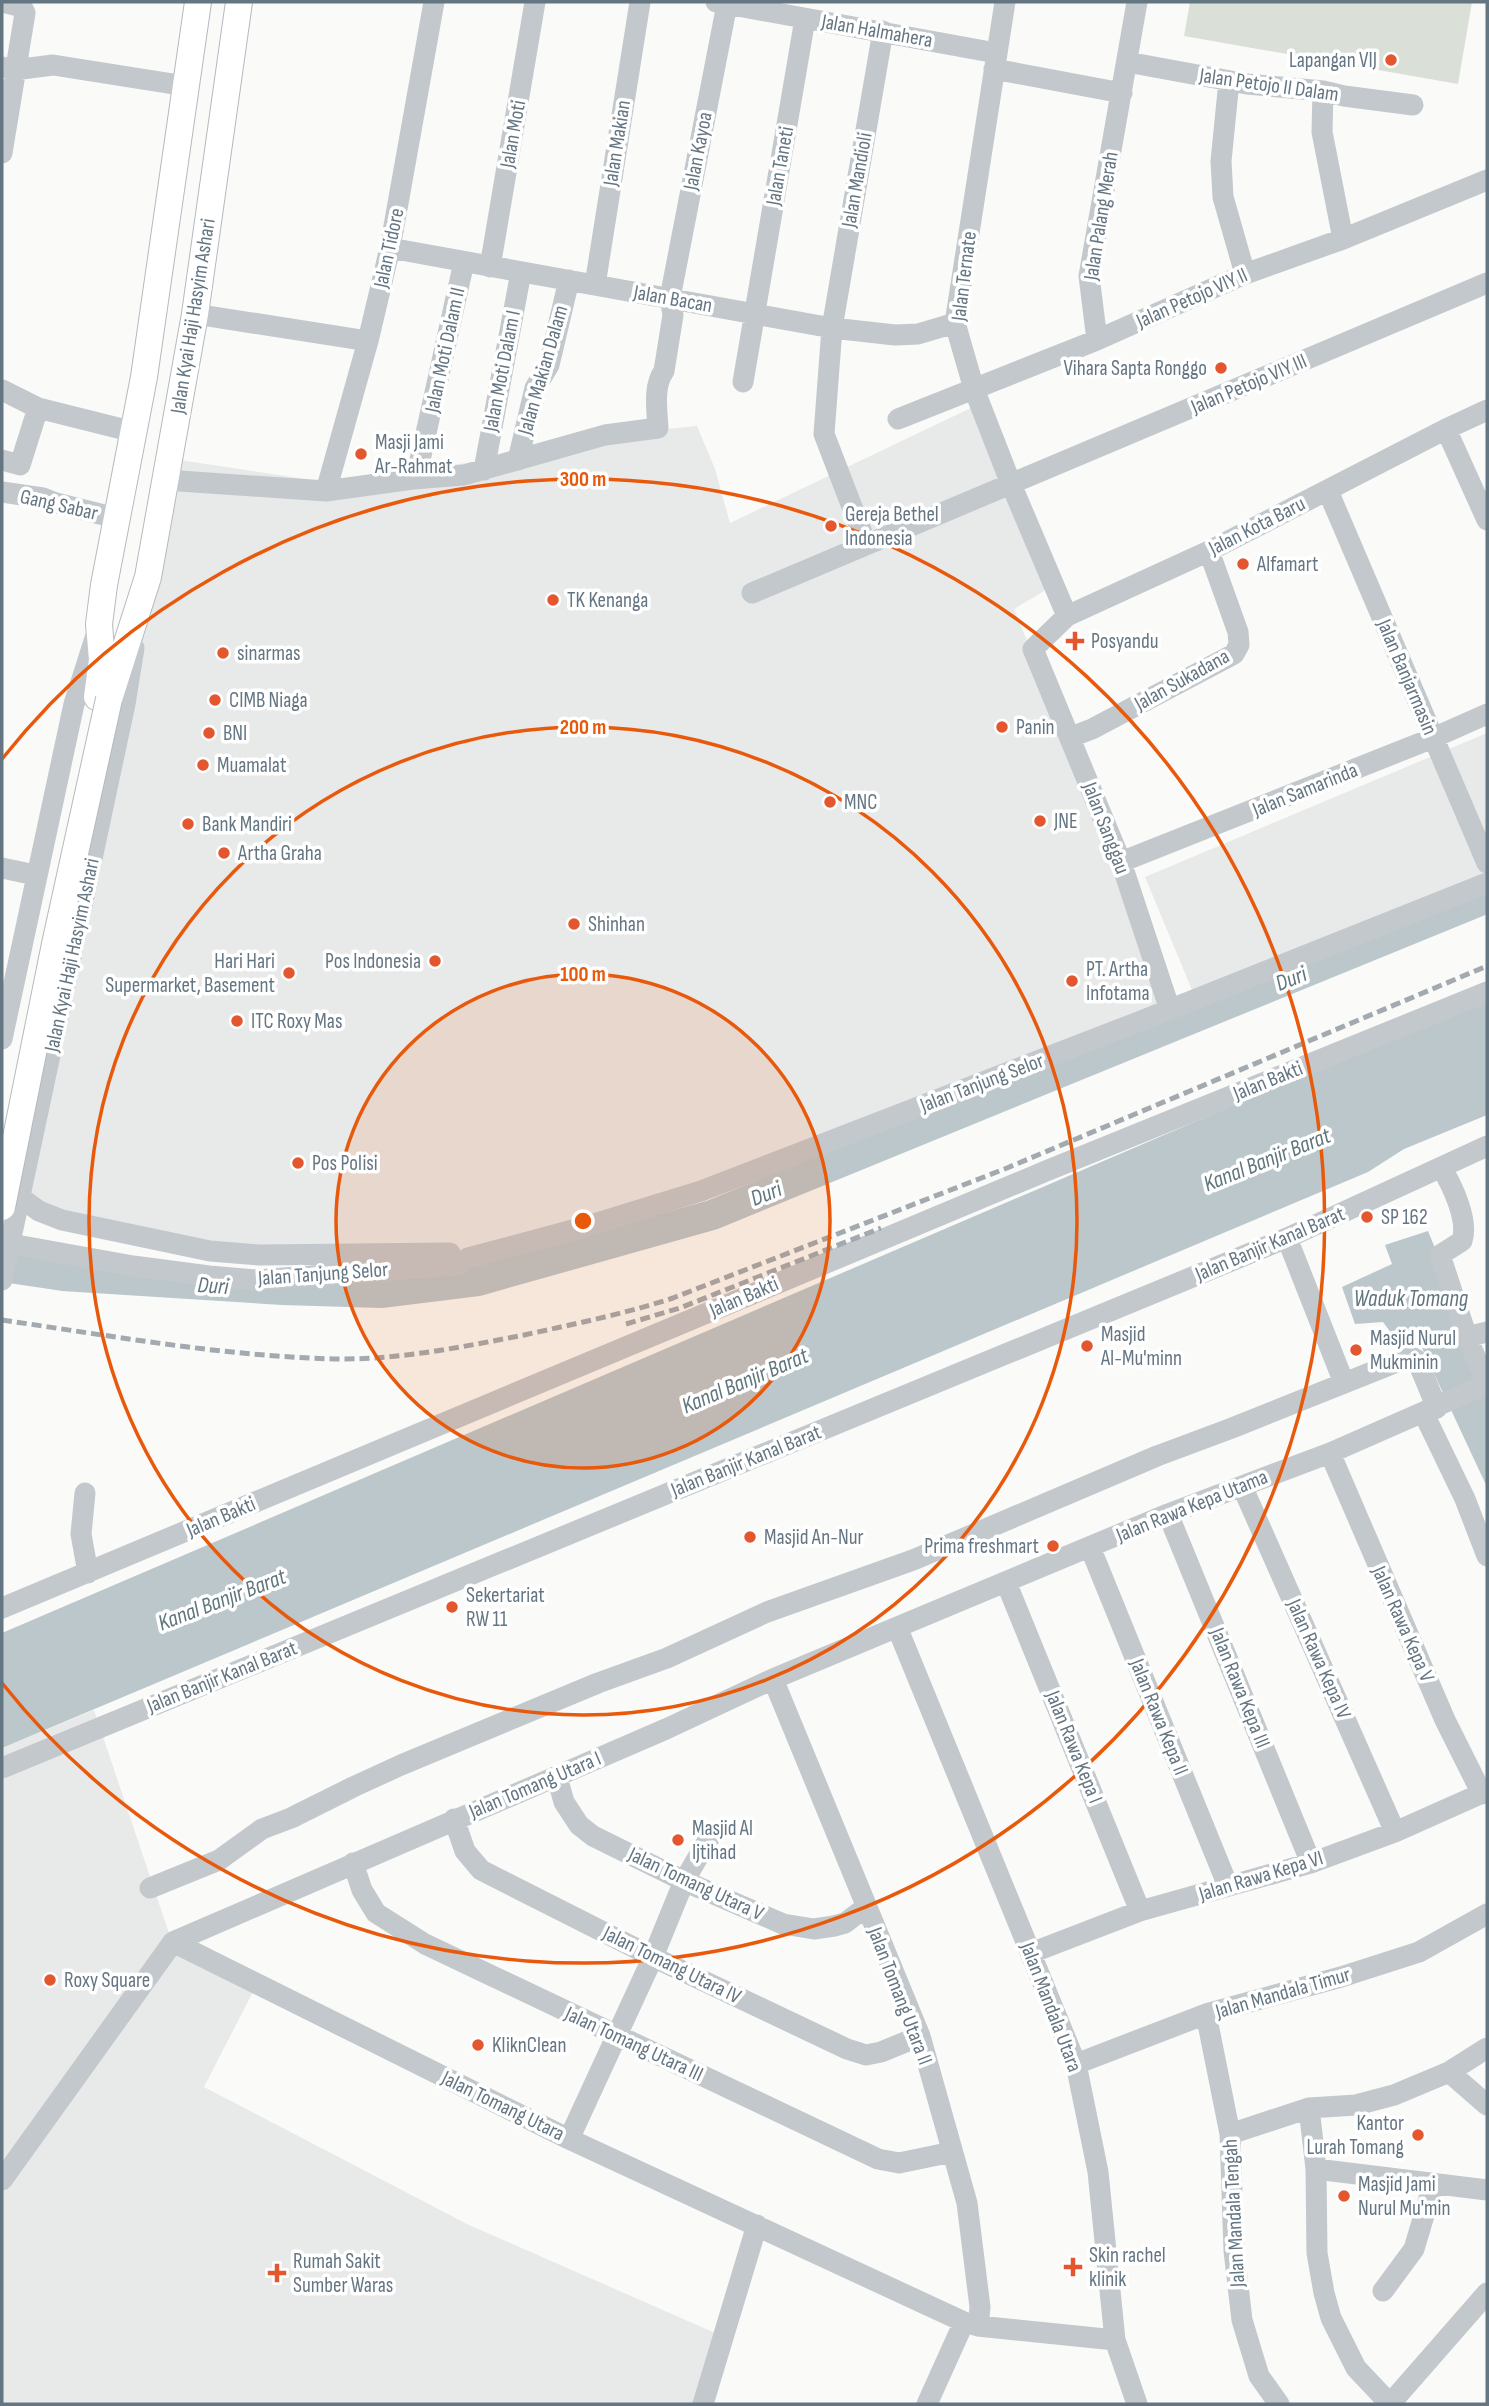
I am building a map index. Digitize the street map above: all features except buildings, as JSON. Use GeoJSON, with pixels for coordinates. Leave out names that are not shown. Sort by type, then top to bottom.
{"type":"FeatureCollection","features":[{"type":"Feature","properties":{"kind":"main road","name":"Jalan Kyai Haji Hasyim Ashari"},"geometry":{"type":"LineString","coordinates":[[16,1196],[55,944],[103,699],[99,624],[104,585],[134,432],[158,285],[198,2]]}},
{"type":"Feature","properties":{"kind":"main road","name":"Jalan Kyai Haji Hasyim Ashari"},"geometry":{"type":"LineString","coordinates":[[2,1126],[103,699],[133,629],[148,577],[195,314],[239,2]]}},
{"type":"Feature","properties":{"kind":"street","name":"Jalan Tidore"},"geometry":{"type":"LineString","coordinates":[[326,491],[368,341],[390,248],[434,2]]}},
{"type":"Feature","properties":{"kind":"street","name":"Jalan Moti"},"geometry":{"type":"LineString","coordinates":[[490,267],[535,2]]}},
{"type":"Feature","properties":{"kind":"street","name":"Jalan Makian"},"geometry":{"type":"LineString","coordinates":[[595,285],[640,2]]}},
{"type":"Feature","properties":{"kind":"street","name":"Jalan Ternate"},"geometry":{"type":"LineString","coordinates":[[1005,2],[955,323],[974,389],[1067,616]]}},
{"type":"Feature","properties":{"kind":"street","name":"Jalan Palang Merah"},"geometry":{"type":"LineString","coordinates":[[1097,340],[1089,276],[1137,2]]}},
{"type":"Feature","properties":{"kind":"street","name":"Jalan Halmahera"},"geometry":{"type":"LineString","coordinates":[[721,3],[883,31],[995,61]]}},
{"type":"Feature","properties":{"kind":"street","name":"Jalan Kayoa"},"geometry":{"type":"LineString","coordinates":[[518,460],[605,435],[658,428],[656,401],[673,316],[670,298],[721,3]]}},
{"type":"Feature","properties":{"kind":"street"},"geometry":{"type":"LineString","coordinates":[[2,153],[8,68],[25,13],[12,5]]}},
{"type":"Feature","properties":{"kind":"street","name":"Jalan Taneti"},"geometry":{"type":"LineString","coordinates":[[743,382],[805,19]]}},
{"type":"Feature","properties":{"kind":"street","name":"Jalan Mandioli"},"geometry":{"type":"LineString","coordinates":[[864,538],[824,435],[832,328],[883,31]]}},
{"type":"Feature","properties":{"kind":"street"},"geometry":{"type":"LineString","coordinates":[[995,61],[1122,93]]}},
{"type":"Feature","properties":{"kind":"street","name":"Jalan Petojo II Dalam"},"geometry":{"type":"LineString","coordinates":[[1127,62],[1229,81],[1323,91],[1413,105]]}},
{"type":"Feature","properties":{"kind":"street"},"geometry":{"type":"LineString","coordinates":[[8,68],[53,65],[186,86]]}},
{"type":"Feature","properties":{"kind":"street"},"geometry":{"type":"LineString","coordinates":[[1229,81],[1221,161],[1223,197],[1245,274]]}},
{"type":"Feature","properties":{"kind":"street"},"geometry":{"type":"LineString","coordinates":[[1323,91],[1322,132],[1342,240]]}},
{"type":"Feature","properties":{"kind":"street","name":"Jalan Petojo VIY II"},"geometry":{"type":"LineString","coordinates":[[898,419],[1097,340],[1245,274],[1342,240],[1487,180]]}},
{"type":"Feature","properties":{"kind":"street","name":"Jalan Bacan"},"geometry":{"type":"LineString","coordinates":[[390,248],[832,328],[895,335],[918,334],[955,323]]}},
{"type":"Feature","properties":{"kind":"street","name":"Jalan Moti Dalam II"},"geometry":{"type":"LineString","coordinates":[[416,478],[464,262]]}},
{"type":"Feature","properties":{"kind":"street","name":"Jalan Moti Dalam I"},"geometry":{"type":"LineString","coordinates":[[484,470],[521,272]]}},
{"type":"Feature","properties":{"kind":"street","name":"Jalan Makian Dalam"},"geometry":{"type":"LineString","coordinates":[[518,460],[535,388],[549,365],[569,280]]}},
{"type":"Feature","properties":{"kind":"street","name":"Jalan Petojo VIY III"},"geometry":{"type":"LineString","coordinates":[[752,593],[1487,283]]}},
{"type":"Feature","properties":{"kind":"street"},"geometry":{"type":"LineString","coordinates":[[195,314],[368,341]]}},
{"type":"Feature","properties":{"kind":"street"},"geometry":{"type":"LineString","coordinates":[[2,390],[38,408],[134,432]]}},
{"type":"Feature","properties":{"kind":"street"},"geometry":{"type":"LineString","coordinates":[[2,460],[20,465],[38,408]]}},
{"type":"Feature","properties":{"kind":"street","name":"Jalan Kota Baru"},"geometry":{"type":"LineString","coordinates":[[1033,649],[1067,616],[1209,551],[1487,410]]}},
{"type":"Feature","properties":{"kind":"street"},"geometry":{"type":"LineString","coordinates":[[1447,429],[1487,520]]}},
{"type":"Feature","properties":{"kind":"street"},"geometry":{"type":"LineString","coordinates":[[165,480],[326,491],[416,478],[464,475],[518,460]]}},
{"type":"Feature","properties":{"kind":"street","name":"Jalan Banjarmasin"},"geometry":{"type":"LineString","coordinates":[[1328,491],[1487,863]]}},
{"type":"Feature","properties":{"kind":"street","name":"Gang Sabar"},"geometry":{"type":"LineString","coordinates":[[2,492],[44,498],[116,518]]}},
{"type":"Feature","properties":{"kind":"street","name":"Jalan Sukadana"},"geometry":{"type":"LineString","coordinates":[[1071,737],[1092,729],[1234,654],[1239,645],[1238,632],[1209,551]]}},
{"type":"Feature","properties":{"kind":"street","name":"Jalan Kyai Haji Hasyim Ashari"},"geometry":{"type":"LineString","coordinates":[[2,1039],[35,875],[74,704],[99,624]]}},
{"type":"Feature","properties":{"kind":"street","name":"Jalan Kyai Haji Hasyim Ashari"},"geometry":{"type":"LineString","coordinates":[[7,1263],[16,1196],[45,1082],[125,704],[133,660],[133,629]]}},
{"type":"Feature","properties":{"kind":"street","name":"Jalan Sanggau"},"geometry":{"type":"LineString","coordinates":[[1033,649],[1121,862],[1170,1010]]}},
{"type":"Feature","properties":{"kind":"street","name":"Jalan Samarinda"},"geometry":{"type":"LineString","coordinates":[[1121,862],[1487,714]]}},
{"type":"Feature","properties":{"kind":"street"},"geometry":{"type":"LineString","coordinates":[[2,868],[35,875]]}},
{"type":"Feature","properties":{"kind":"street","name":"Jalan Tanjung Selor"},"geometry":{"type":"LineString","coordinates":[[7,1263],[133,1266],[257,1280],[458,1265],[468,1258],[584,1227],[701,1191],[1170,1010],[1487,883]]}},
{"type":"Feature","properties":{"kind":"street","name":"Jalan Bakti"},"geometry":{"type":"LineString","coordinates":[[2,1608],[1033,1177],[1487,992]]}},
{"type":"Feature","properties":{"kind":"street"},"geometry":{"type":"LineString","coordinates":[[2,1114],[20,1118],[29,1115],[36,1108],[45,1082]]}},
{"type":"Feature","properties":{"kind":"street","name":"Jalan Banjir Kanal Barat"},"geometry":{"type":"LineString","coordinates":[[2,1768],[1287,1238],[1487,1146]]}},
{"type":"Feature","properties":{"kind":"street"},"geometry":{"type":"LineString","coordinates":[[2,1155],[17,1161],[22,1168],[16,1196]]}},
{"type":"Feature","properties":{"kind":"street"},"geometry":{"type":"LineString","coordinates":[[1441,1167],[1452,1186],[1465,1232],[1462,1241],[1440,1255],[1477,1335],[1486,1385]]}},
{"type":"Feature","properties":{"kind":"street","name":"Jalan Tanjung Selor"},"geometry":{"type":"LineString","coordinates":[[16,1196],[39,1211],[62,1220],[210,1251],[259,1255],[437,1252],[458,1253],[468,1258]]}},
{"type":"Feature","properties":{"kind":"street"},"geometry":{"type":"LineString","coordinates":[[1287,1238],[1343,1383]]}},
{"type":"Feature","properties":{"kind":"street"},"geometry":{"type":"LineString","coordinates":[[150,1888],[219,1860],[262,1829],[291,1818],[401,1765],[598,1683],[667,1658],[767,1612],[913,1560],[1157,1456],[1412,1357],[1417,1360],[1487,1556]]}},
{"type":"Feature","properties":{"kind":"street","name":"Jalan Rawa Kepa Utama"},"geometry":{"type":"LineString","coordinates":[[897,1628],[1168,1514],[1434,1409],[1486,1385]]}},
{"type":"Feature","properties":{"kind":"street","name":"Jalan Rawa Kepa V"},"geometry":{"type":"LineString","coordinates":[[1329,1452],[1445,1720],[1485,1792]]}},
{"type":"Feature","properties":{"kind":"street","name":"Jalan Rawa Kepa IV"},"geometry":{"type":"LineString","coordinates":[[1242,1486],[1395,1832]]}},
{"type":"Feature","properties":{"kind":"street"},"geometry":{"type":"LineString","coordinates":[[85,1493],[81,1534],[88,1573]]}},
{"type":"Feature","properties":{"kind":"street","name":"Jalan Rawa Kepa III"},"geometry":{"type":"LineString","coordinates":[[1168,1514],[1311,1863]]}},
{"type":"Feature","properties":{"kind":"street","name":"Jalan Rawa Kepa II"},"geometry":{"type":"LineString","coordinates":[[1090,1547],[1228,1886]]}},
{"type":"Feature","properties":{"kind":"street","name":"Jalan Rawa Kepa I"},"geometry":{"type":"LineString","coordinates":[[1006,1582],[1140,1911]]}},
{"type":"Feature","properties":{"kind":"street","name":"Jalan Tomang Utara I"},"geometry":{"type":"LineString","coordinates":[[173,1942],[557,1777],[773,1679],[897,1628]]}},
{"type":"Feature","properties":{"kind":"street","name":"Jalan Mandala Utara"},"geometry":{"type":"LineString","coordinates":[[897,1628],[1076,2064],[1098,2172],[1115,2340],[1137,2404]]}},
{"type":"Feature","properties":{"kind":"street","name":"Jalan Tomang Utara II"},"geometry":{"type":"LineString","coordinates":[[773,1679],[920,2036],[967,2203],[980,2307],[971,2324]]}},
{"type":"Feature","properties":{"kind":"street","name":"Jalan Tomang Utara V"},"geometry":{"type":"LineString","coordinates":[[557,1777],[564,1802],[579,1825],[593,1836],[684,1881],[783,1924],[814,1929],[845,1923],[866,1907]]}},
{"type":"Feature","properties":{"kind":"street","name":"Jalan Rawa Kepa VI"},"geometry":{"type":"LineString","coordinates":[[1031,1952],[1140,1911],[1311,1863],[1395,1832],[1485,1792]]}},
{"type":"Feature","properties":{"kind":"street","name":"Jalan Tomang Utara IV"},"geometry":{"type":"LineString","coordinates":[[454,1819],[465,1851],[481,1870],[847,2049],[866,2055],[881,2052],[920,2036]]}},
{"type":"Feature","properties":{"kind":"street"},"geometry":{"type":"LineString","coordinates":[[569,2139],[653,1956],[684,1881],[711,1835]]}},
{"type":"Feature","properties":{"kind":"street","name":"Jalan Tomang Utara III"},"geometry":{"type":"LineString","coordinates":[[353,1863],[362,1890],[376,1913],[425,1944],[878,2159],[899,2163],[952,2152]]}},
{"type":"Feature","properties":{"kind":"street","name":"Jalan Mandala Timur"},"geometry":{"type":"LineString","coordinates":[[1076,2064],[1206,2014],[1341,1977],[1419,1952],[1487,1914]]}},
{"type":"Feature","properties":{"kind":"street"},"geometry":{"type":"LineString","coordinates":[[2,2180],[173,1942]]}},
{"type":"Feature","properties":{"kind":"street","name":"Jalan Tomang Utara"},"geometry":{"type":"LineString","coordinates":[[173,1942],[569,2139],[971,2324],[1115,2340]]}},
{"type":"Feature","properties":{"kind":"street","name":"Jalan Mandala Tengah"},"geometry":{"type":"LineString","coordinates":[[1206,2014],[1230,2134],[1234,2251],[1241,2320],[1259,2376],[1279,2404]]}},
{"type":"Feature","properties":{"kind":"street"},"geometry":{"type":"LineString","coordinates":[[1230,2134],[1309,2108],[1356,2105],[1394,2095],[1449,2072],[1487,2048]]}},
{"type":"Feature","properties":{"kind":"street"},"geometry":{"type":"LineString","coordinates":[[1449,2072],[1487,2105]]}},
{"type":"Feature","properties":{"kind":"street"},"geometry":{"type":"LineString","coordinates":[[1309,2108],[1316,2169],[1317,2253],[1324,2293],[1331,2318],[1356,2368],[1390,2404],[1487,2293]]}},
{"type":"Feature","properties":{"kind":"street"},"geometry":{"type":"LineString","coordinates":[[1316,2169],[1487,2190]]}},
{"type":"Feature","properties":{"kind":"street"},"geometry":{"type":"LineString","coordinates":[[1383,2291],[1413,2249],[1433,2185]]}},
{"type":"Feature","properties":{"kind":"street"},"geometry":{"type":"LineString","coordinates":[[703,2404],[757,2225]]}},
{"type":"Feature","properties":{"kind":"street"},"geometry":{"type":"LineString","coordinates":[[930,2404],[971,2324]]}},
{"type":"Feature","properties":{"kind":"shaded area","name":"Lapangan VIJ"},"geometry":{"type":"Polygon","coordinates":[[[1190,2],[1472,2],[1458,84],[1184,36],[1190,2]]]}},
{"type":"Feature","properties":{"kind":"shaded area"},"geometry":{"type":"Polygon","coordinates":[[[977,405],[1054,585],[1014,609],[1174,1000],[584,1227],[468,1258],[210,1251],[21,1198],[173,459],[338,484],[418,469],[475,462],[559,440],[697,426],[715,469],[730,523],[977,405]]]}},
{"type":"Feature","properties":{"kind":"shaded area"},"geometry":{"type":"Polygon","coordinates":[[[1487,733],[1487,883],[1197,1002],[1145,877],[1487,733]]]}},
{"type":"Feature","properties":{"kind":"shaded area"},"geometry":{"type":"Polygon","coordinates":[[[94,1710],[172,1942],[257,1984],[204,2087],[467,2224],[722,2336],[697,2404],[2,2404],[2,1748],[94,1710]]]}},
{"type":"Feature","properties":{"kind":"water","name":"Kanal Banjir Barat"},"geometry":{"type":"Polygon","coordinates":[[[1487,1000],[1487,1115],[1404,1149],[1368,1172],[2,1748],[2,1633],[1381,1042],[1487,1000]]]}},
{"type":"Feature","properties":{"kind":"water","name":"Waduk Tomang"},"geometry":{"type":"Polygon","coordinates":[[[1428,1231],[1472,1370],[1487,1397],[1487,1487],[1416,1335],[1398,1342],[1383,1322],[1355,1324],[1342,1287],[1392,1264],[1385,1245],[1428,1231]]]}},
{"type":"Feature","properties":{"kind":"waterway","name":"Duri"},"geometry":{"type":"LineString","coordinates":[[2,1267],[63,1276],[283,1290],[381,1293],[478,1281],[712,1215],[1487,898]]}},
{"type":"Feature","properties":{"kind":"railway"},"geometry":{"type":"LineString","coordinates":[[2,1320],[209,1350],[358,1359],[430,1352],[599,1318],[673,1298],[1007,1168],[1487,966]]}},
{"type":"Feature","properties":{"kind":"railway"},"geometry":{"type":"LineString","coordinates":[[626,1324],[680,1308],[881,1228]]}},
{"type":"Feature","properties":{"kind":"place","name":"Lapangan VIJ"},"geometry":{"type":"Point","coordinates":[1391,60]}},
{"type":"Feature","properties":{"kind":"place","name":"Vihara Sapta Ronggo"},"geometry":{"type":"Point","coordinates":[1221,368]}},
{"type":"Feature","properties":{"kind":"place","name":"Masji Jami Ar-Rahmat"},"geometry":{"type":"Point","coordinates":[361,454]}},
{"type":"Feature","properties":{"kind":"place","name":"Gereja Bethel Indonesia"},"geometry":{"type":"Point","coordinates":[831,526]}},
{"type":"Feature","properties":{"kind":"place","name":"Alfamart"},"geometry":{"type":"Point","coordinates":[1243,564]}},
{"type":"Feature","properties":{"kind":"place","name":"TK Kenanga"},"geometry":{"type":"Point","coordinates":[553,600]}},
{"type":"Feature","properties":{"kind":"place","name":"Posyandu"},"geometry":{"type":"Point","coordinates":[1075,641]}},
{"type":"Feature","properties":{"kind":"place","name":"sinarmas"},"geometry":{"type":"Point","coordinates":[223,653]}},
{"type":"Feature","properties":{"kind":"place","name":"CIMB Niaga"},"geometry":{"type":"Point","coordinates":[215,700]}},
{"type":"Feature","properties":{"kind":"place","name":"Panin"},"geometry":{"type":"Point","coordinates":[1002,727]}},
{"type":"Feature","properties":{"kind":"place","name":"BNI"},"geometry":{"type":"Point","coordinates":[209,733]}},
{"type":"Feature","properties":{"kind":"place","name":"Muamalat"},"geometry":{"type":"Point","coordinates":[203,765]}},
{"type":"Feature","properties":{"kind":"place","name":"MNC"},"geometry":{"type":"Point","coordinates":[830,802]}},
{"type":"Feature","properties":{"kind":"place","name":"JNE"},"geometry":{"type":"Point","coordinates":[1040,821]}},
{"type":"Feature","properties":{"kind":"place","name":"Bank Mandiri"},"geometry":{"type":"Point","coordinates":[188,824]}},
{"type":"Feature","properties":{"kind":"place","name":"Artha Graha"},"geometry":{"type":"Point","coordinates":[224,853]}},
{"type":"Feature","properties":{"kind":"place","name":"Shinhan"},"geometry":{"type":"Point","coordinates":[574,924]}},
{"type":"Feature","properties":{"kind":"place","name":"Pos Indonesia"},"geometry":{"type":"Point","coordinates":[435,961]}},
{"type":"Feature","properties":{"kind":"place","name":"Hari Hari Supermarket, Basement"},"geometry":{"type":"Point","coordinates":[289,973]}},
{"type":"Feature","properties":{"kind":"place","name":"PT. Artha Infotama"},"geometry":{"type":"Point","coordinates":[1072,981]}},
{"type":"Feature","properties":{"kind":"place","name":"ITC Roxy Mas"},"geometry":{"type":"Point","coordinates":[237,1021]}},
{"type":"Feature","properties":{"kind":"place","name":"Pos Polisi"},"geometry":{"type":"Point","coordinates":[298,1163]}},
{"type":"Feature","properties":{"kind":"place","name":"SP 162"},"geometry":{"type":"Point","coordinates":[1367,1217]}},
{"type":"Feature","properties":{"kind":"place","name":"Masjid AI-Mu'minn"},"geometry":{"type":"Point","coordinates":[1087,1346]}},
{"type":"Feature","properties":{"kind":"place","name":"Masjid Nurul Mukminin"},"geometry":{"type":"Point","coordinates":[1356,1350]}},
{"type":"Feature","properties":{"kind":"place","name":"Masjid An-Nur"},"geometry":{"type":"Point","coordinates":[750,1537]}},
{"type":"Feature","properties":{"kind":"place","name":"Prima freshmart"},"geometry":{"type":"Point","coordinates":[1053,1546]}},
{"type":"Feature","properties":{"kind":"place","name":"Sekertariat RW 11"},"geometry":{"type":"Point","coordinates":[452,1607]}},
{"type":"Feature","properties":{"kind":"place","name":"Masjid Al Ijtihad"},"geometry":{"type":"Point","coordinates":[678,1840]}},
{"type":"Feature","properties":{"kind":"place","name":"Roxy Square"},"geometry":{"type":"Point","coordinates":[50,1980]}},
{"type":"Feature","properties":{"kind":"place","name":"KliknClean"},"geometry":{"type":"Point","coordinates":[478,2045]}},
{"type":"Feature","properties":{"kind":"place","name":"Kantor Lurah Tomang"},"geometry":{"type":"Point","coordinates":[1418,2135]}},
{"type":"Feature","properties":{"kind":"place","name":"Masjid Jami Nurul Mu'min"},"geometry":{"type":"Point","coordinates":[1344,2196]}},
{"type":"Feature","properties":{"kind":"place","name":"Skin rachel klinik"},"geometry":{"type":"Point","coordinates":[1073,2267]}},
{"type":"Feature","properties":{"kind":"place","name":"Rumah Sakit Sumber Waras"},"geometry":{"type":"Point","coordinates":[277,2273]}}]}
